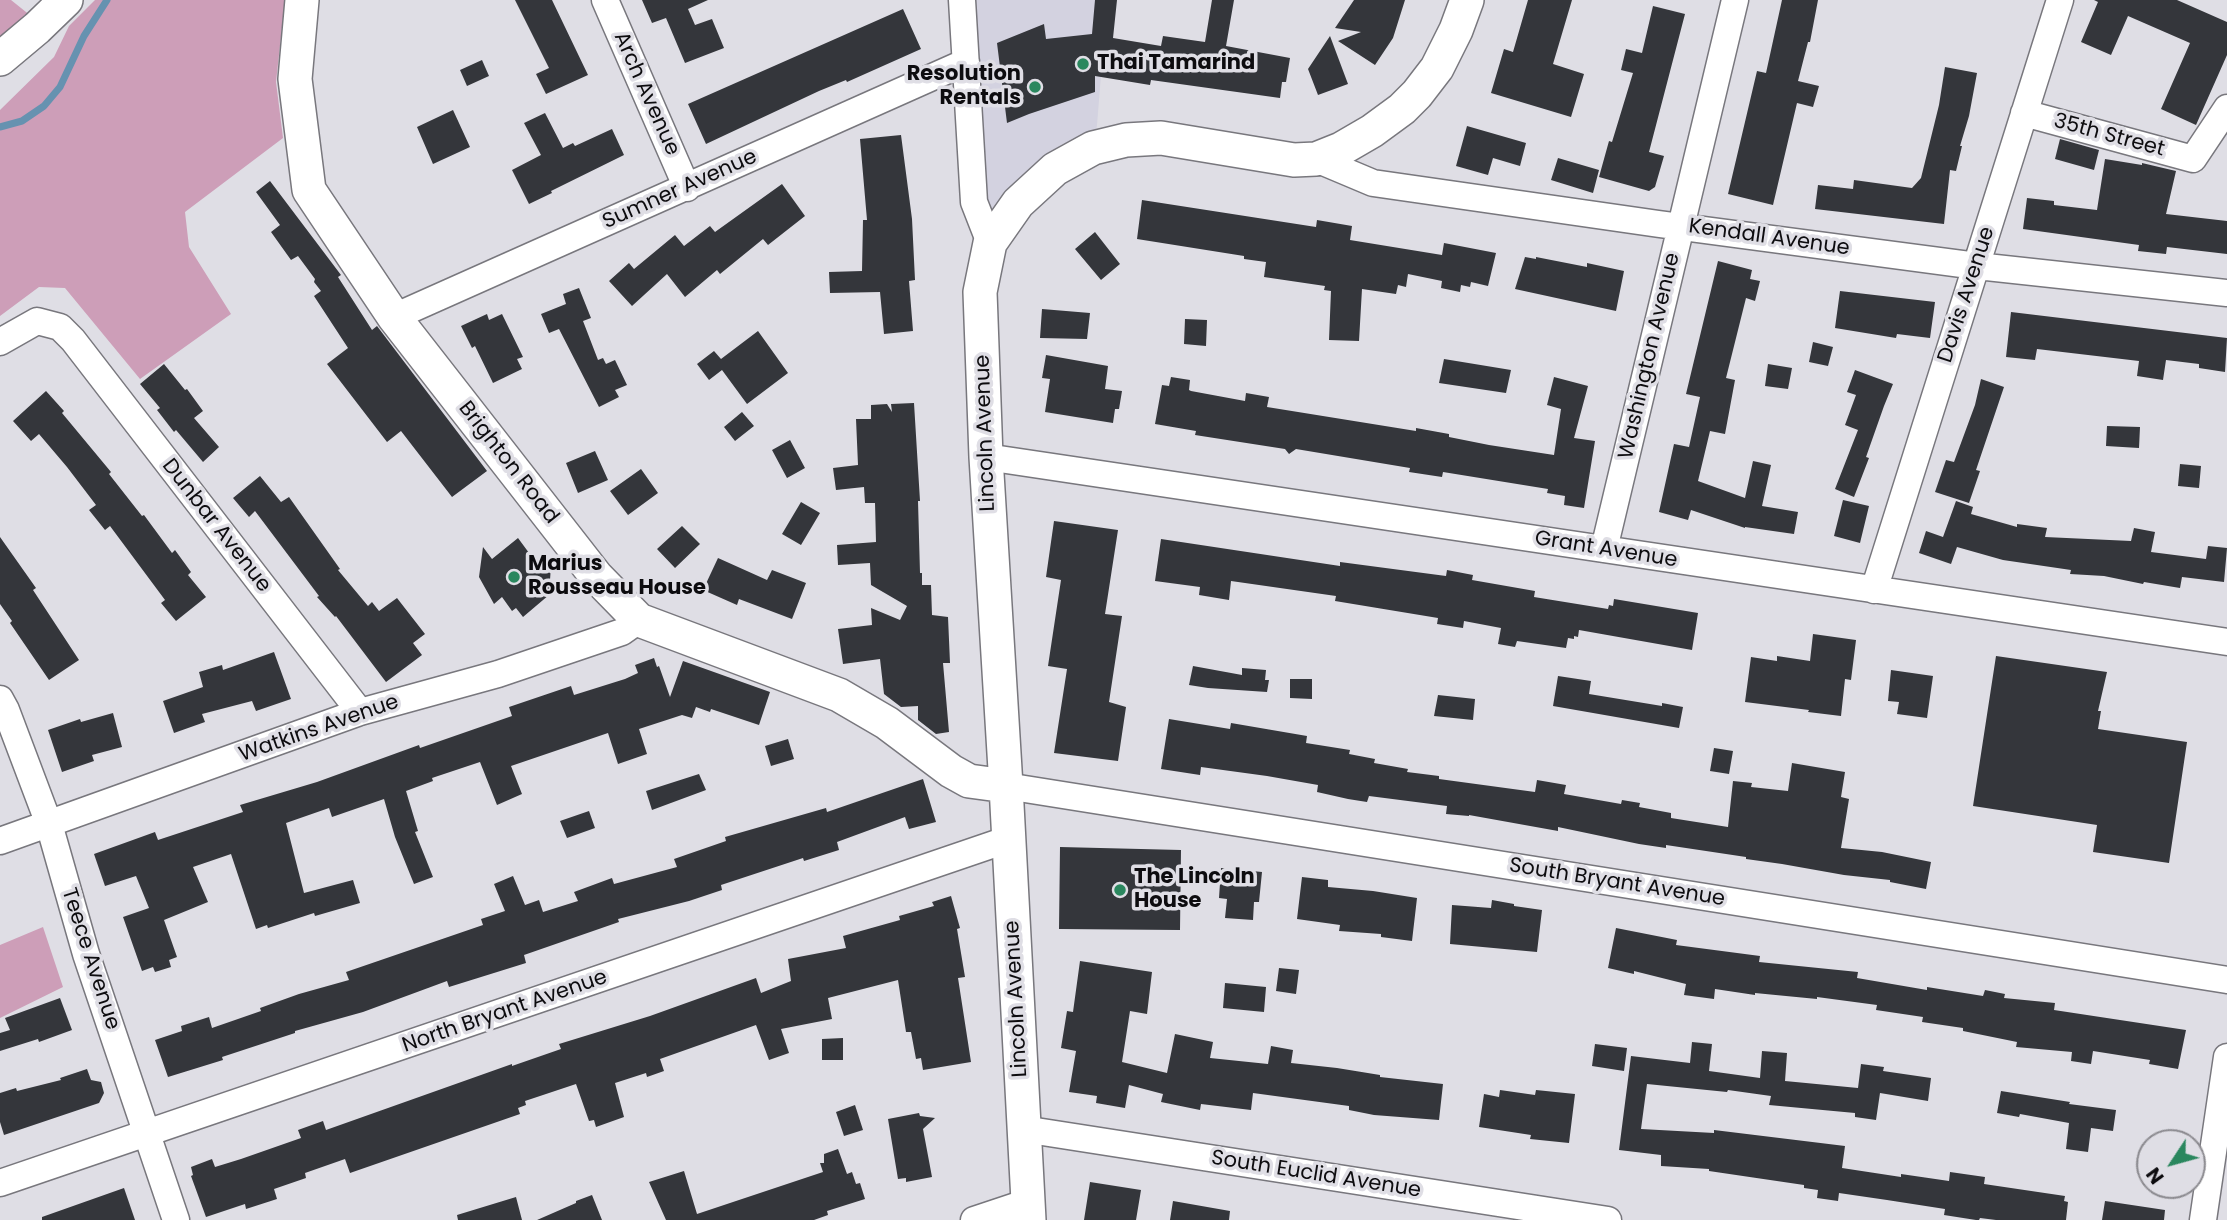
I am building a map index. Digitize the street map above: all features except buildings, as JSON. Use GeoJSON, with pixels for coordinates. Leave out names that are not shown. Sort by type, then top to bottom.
{"type":"FeatureCollection","features":[{"type":"Feature","properties":{"kind":"street"},"geometry":{"type":"LineString","coordinates":[[0,59],[66,0]]}},
{"type":"Feature","properties":{"kind":"street","name":"Brighton Road"},"geometry":{"type":"LineString","coordinates":[[302,0],[295,79],[309,190],[394,317],[596,576],[639,620],[839,695],[887,723],[951,771],[969,780],[1006,786]]}},
{"type":"Feature","properties":{"kind":"street","name":"Arch Avenue"},"geometry":{"type":"LineString","coordinates":[[605,0],[687,187]]}},
{"type":"Feature","properties":{"kind":"street"},"geometry":{"type":"LineString","coordinates":[[962,0],[974,202],[990,243]]}},
{"type":"Feature","properties":{"kind":"street","name":"Lincoln Avenue"},"geometry":{"type":"LineString","coordinates":[[1029,1211],[986,457],[980,292],[990,243],[1018,203],[1055,169],[1093,149],[1126,140],[1161,138],[1294,160],[1316,159],[1341,149],[1372,131],[1417,94],[1437,68],[1467,0]]}},
{"type":"Feature","properties":{"kind":"street","name":"Washington Avenue"},"geometry":{"type":"LineString","coordinates":[[1604,549],[1735,0]]}},
{"type":"Feature","properties":{"kind":"street","name":"Davis Avenue"},"geometry":{"type":"LineString","coordinates":[[1874,590],[2060,0]]}},
{"type":"Feature","properties":{"kind":"street","name":"Sumner Avenue"},"geometry":{"type":"LineString","coordinates":[[394,317],[965,62]]}},
{"type":"Feature","properties":{"kind":"street","name":"35th Street"},"geometry":{"type":"LineString","coordinates":[[2024,113],[2193,159],[2227,108]]}},
{"type":"Feature","properties":{"kind":"street","name":"Kendall Avenue"},"geometry":{"type":"LineString","coordinates":[[1316,159],[1373,183],[1977,266],[2227,293]]}},
{"type":"Feature","properties":{"kind":"street","name":"Dunbar Avenue"},"geometry":{"type":"LineString","coordinates":[[0,342],[37,321],[60,327],[73,340],[360,712]]}},
{"type":"Feature","properties":{"kind":"street","name":"Grant Avenue"},"geometry":{"type":"LineString","coordinates":[[986,457],[2227,642]]}},
{"type":"Feature","properties":{"kind":"street","name":"Watkins Avenue"},"geometry":{"type":"LineString","coordinates":[[0,841],[360,712],[498,674],[622,632],[639,620]]}},
{"type":"Feature","properties":{"kind":"street","name":"Teece Avenue"},"geometry":{"type":"LineString","coordinates":[[0,699],[49,824],[86,954],[176,1220]]}},
{"type":"Feature","properties":{"kind":"street","name":"South Bryant Avenue"},"geometry":{"type":"LineString","coordinates":[[1006,786],[2227,980]]}},
{"type":"Feature","properties":{"kind":"street","name":"North Bryant Avenue"},"geometry":{"type":"LineString","coordinates":[[0,1183],[1009,839]]}},
{"type":"Feature","properties":{"kind":"street"},"geometry":{"type":"LineString","coordinates":[[2203,1220],[2227,1057]]}},
{"type":"Feature","properties":{"kind":"street","name":"South Euclid Avenue"},"geometry":{"type":"LineString","coordinates":[[1023,1129],[1608,1220]]}},
{"type":"Feature","properties":{"kind":"street"},"geometry":{"type":"LineString","coordinates":[[974,1220],[1029,1211]]}},
{"type":"Feature","properties":{"kind":"shaded area"},"geometry":{"type":"Polygon","coordinates":[[[0,0],[11,0],[31,16],[0,37],[0,0]]]}},
{"type":"Feature","properties":{"kind":"shaded area"},"geometry":{"type":"Polygon","coordinates":[[[95,0],[285,0],[276,82],[283,138],[185,212],[189,247],[231,314],[140,379],[65,288],[39,287],[0,316],[0,110],[54,57],[69,26],[95,0]]]}},
{"type":"Feature","properties":{"kind":"shaded area"},"geometry":{"type":"Polygon","coordinates":[[[962,0],[1107,0],[1093,148],[990,243],[962,0]]]}},
{"type":"Feature","properties":{"kind":"shaded area"},"geometry":{"type":"Polygon","coordinates":[[[43,927],[63,987],[0,1018],[0,945],[43,927]]]}},
{"type":"Feature","properties":{"kind":"waterway"},"geometry":{"type":"LineString","coordinates":[[0,127],[22,121],[44,106],[60,87],[84,36],[107,0]]}},
{"type":"Feature","properties":{"kind":"place","name":"Thai Tamarind"},"geometry":{"type":"Point","coordinates":[1083,64]}},
{"type":"Feature","properties":{"kind":"place","name":"Resolution Rentals"},"geometry":{"type":"Point","coordinates":[1035,87]}},
{"type":"Feature","properties":{"kind":"place","name":"Marius Rousseau House"},"geometry":{"type":"Point","coordinates":[514,577]}},
{"type":"Feature","properties":{"kind":"place","name":"The Lincoln House"},"geometry":{"type":"Point","coordinates":[1120,890]}}]}
